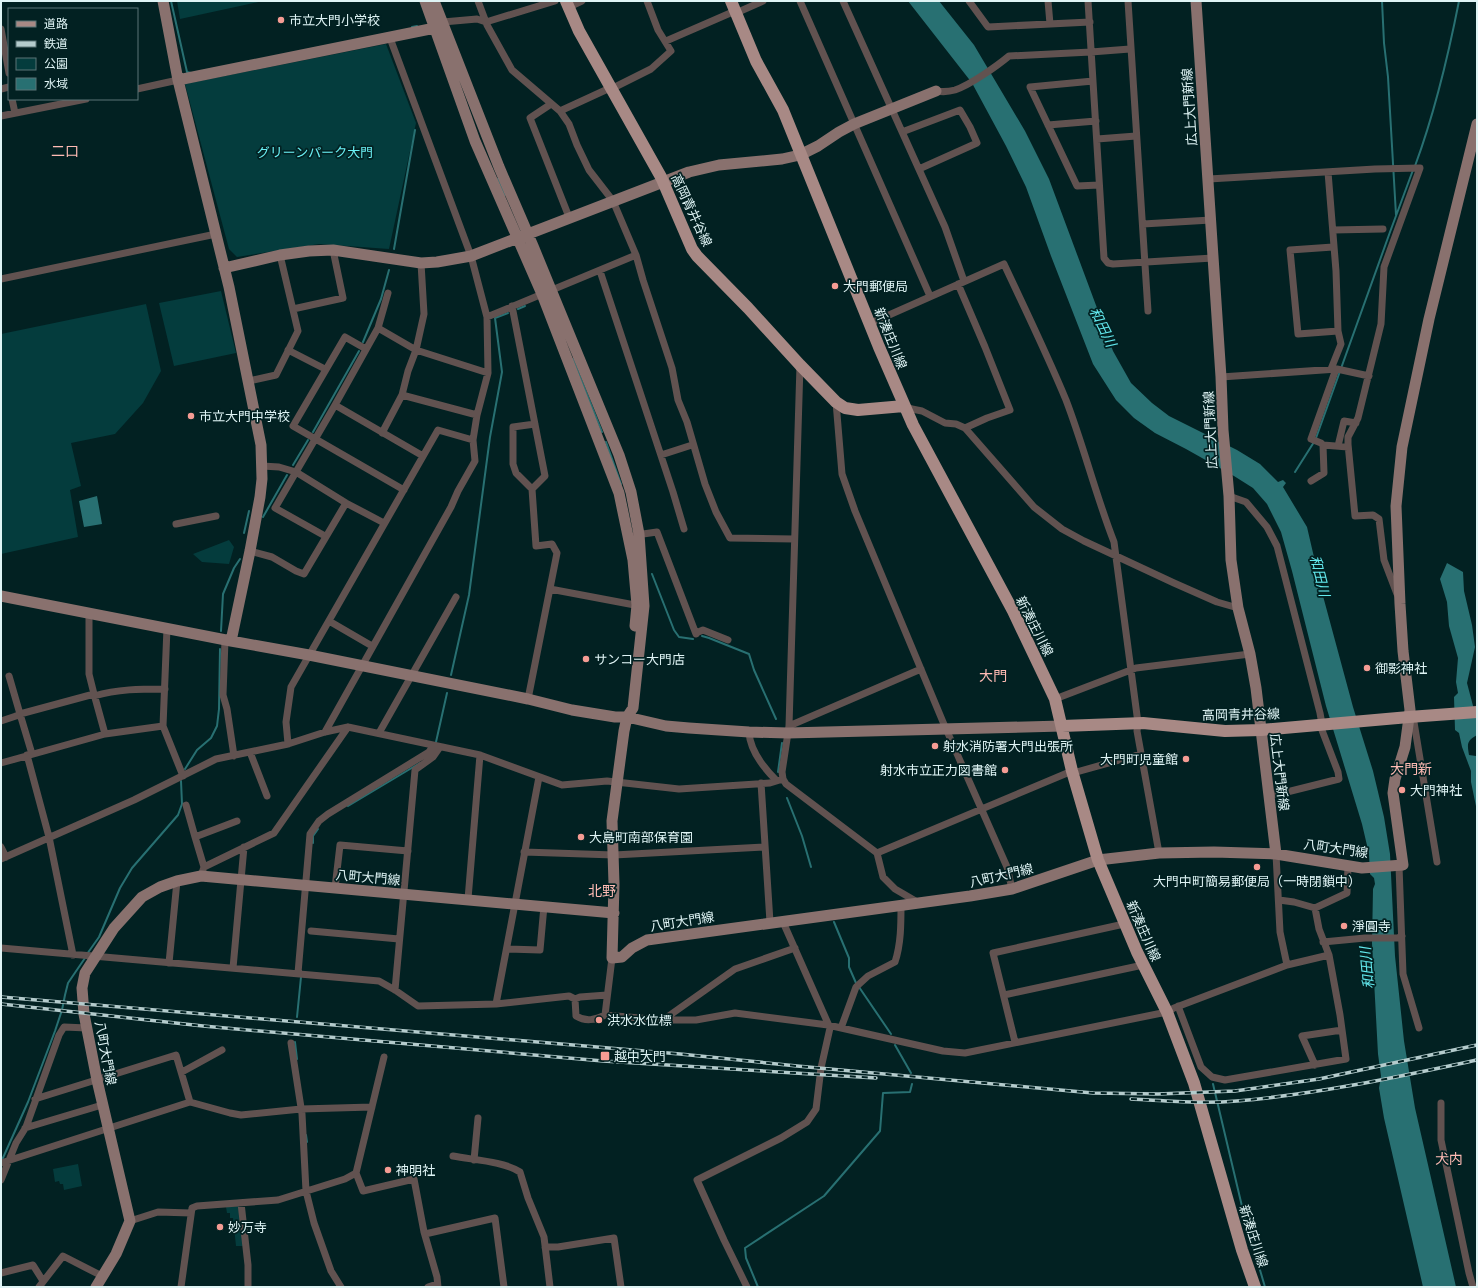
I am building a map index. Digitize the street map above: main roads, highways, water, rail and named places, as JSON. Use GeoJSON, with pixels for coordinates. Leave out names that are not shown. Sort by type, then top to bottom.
{"type":"FeatureCollection","features":[{"type":"Feature","properties":{"kind":"main road","name":"高岡青井谷線"},"geometry":{"type":"LineString","coordinates":[[567,4],[579,31],[610,89],[664,181],[692,249],[836,402],[845,408],[858,410],[904,406]]}},
{"type":"Feature","properties":{"kind":"main road","name":"新湊庄川線"},"geometry":{"type":"LineString","coordinates":[[734,8],[756,61],[783,110],[904,406],[1012,611],[1055,698],[1073,772],[1098,860],[1124,924],[1166,1012],[1194,1084],[1238,1236],[1255,1287]]}},
{"type":"Feature","properties":{"kind":"main road","name":"高岡青井谷線"},"geometry":{"type":"LineString","coordinates":[[1062,726],[1138,723],[1225,731],[1261,730],[1390,718],[1477,712]]}},
{"type":"Feature","properties":{"kind":"water","name":"和田川"},"geometry":{"type":"Polygon","coordinates":[[[908,1],[939,1],[974,45],[1025,131],[1049,179],[1113,351],[1131,383],[1152,403],[1169,416],[1237,450],[1260,464],[1278,482],[1283,480],[1286,483],[1283,487],[1307,527],[1323,596],[1353,707],[1373,771],[1384,817],[1390,854],[1395,956],[1404,1041],[1415,1108],[1456,1287],[1423,1287],[1384,1118],[1379,1088],[1381,1076],[1378,1054],[1372,943],[1374,878],[1370,874],[1369,854],[1362,824],[1326,706],[1281,532],[1267,504],[1253,488],[1186,449],[1155,433],[1134,418],[1116,400],[1093,364],[1026,187],[1006,146],[972,83],[908,1]]]}},
{"type":"Feature","properties":{"kind":"water"},"geometry":{"type":"Polygon","coordinates":[[[97,496],[102,524],[84,527],[79,501],[97,496]]]}},
{"type":"Feature","properties":{"kind":"water"},"geometry":{"type":"Polygon","coordinates":[[[1447,563],[1463,572],[1464,591],[1472,625],[1475,647],[1467,683],[1477,721],[1477,735],[1468,743],[1468,748],[1469,755],[1477,755],[1477,811],[1471,782],[1471,771],[1462,747],[1459,733],[1455,730],[1454,697],[1458,693],[1456,682],[1458,658],[1449,626],[1447,602],[1440,579],[1447,563]]]}},
{"type":"Feature","properties":{"kind":"waterway"},"geometry":{"type":"LineString","coordinates":[[171,1],[187,72],[191,73]]}},
{"type":"Feature","properties":{"kind":"waterway"},"geometry":{"type":"LineString","coordinates":[[1382,1],[1396,215]]}},
{"type":"Feature","properties":{"kind":"waterway"},"geometry":{"type":"LineString","coordinates":[[1415,166],[1429,125],[1440,84],[1459,1]]}},
{"type":"Feature","properties":{"kind":"waterway"},"geometry":{"type":"LineString","coordinates":[[412,27],[417,26]]}},
{"type":"Feature","properties":{"kind":"waterway"},"geometry":{"type":"LineString","coordinates":[[394,249],[415,130]]}},
{"type":"Feature","properties":{"kind":"waterway"},"geometry":{"type":"LineString","coordinates":[[1316,438],[1413,170]]}},
{"type":"Feature","properties":{"kind":"waterway"},"geometry":{"type":"LineString","coordinates":[[498,179],[505,195]]}},
{"type":"Feature","properties":{"kind":"waterway"},"geometry":{"type":"LineString","coordinates":[[363,342],[381,299],[389,270]]}},
{"type":"Feature","properties":{"kind":"waterway"},"geometry":{"type":"LineString","coordinates":[[518,309],[525,306]]}},
{"type":"Feature","properties":{"kind":"waterway"},"geometry":{"type":"LineString","coordinates":[[451,675],[469,595],[490,437],[502,372],[495,318],[508,313]]}},
{"type":"Feature","properties":{"kind":"waterway"},"geometry":{"type":"LineString","coordinates":[[313,432],[359,351]]}},
{"type":"Feature","properties":{"kind":"waterway"},"geometry":{"type":"LineString","coordinates":[[573,359],[602,432]]}},
{"type":"Feature","properties":{"kind":"waterway"},"geometry":{"type":"LineString","coordinates":[[293,465],[308,440]]}},
{"type":"Feature","properties":{"kind":"waterway"},"geometry":{"type":"LineString","coordinates":[[606,442],[621,484]]}},
{"type":"Feature","properties":{"kind":"waterway"},"geometry":{"type":"LineString","coordinates":[[1295,472],[1314,442]]}},
{"type":"Feature","properties":{"kind":"waterway"},"geometry":{"type":"LineString","coordinates":[[263,517],[287,475]]}},
{"type":"Feature","properties":{"kind":"waterway"},"geometry":{"type":"LineString","coordinates":[[244,533],[249,511]]}},
{"type":"Feature","properties":{"kind":"waterway"},"geometry":{"type":"LineString","coordinates":[[221,631],[223,594],[234,568],[240,559]]}},
{"type":"Feature","properties":{"kind":"waterway"},"geometry":{"type":"LineString","coordinates":[[652,574],[674,630],[679,637],[693,639]]}},
{"type":"Feature","properties":{"kind":"waterway"},"geometry":{"type":"LineString","coordinates":[[702,636],[749,654],[754,670],[776,719]]}},
{"type":"Feature","properties":{"kind":"waterway"},"geometry":{"type":"LineString","coordinates":[[185,769],[197,750],[211,738],[217,726],[219,709],[220,649]]}},
{"type":"Feature","properties":{"kind":"waterway"},"geometry":{"type":"LineString","coordinates":[[436,742],[447,693]]}},
{"type":"Feature","properties":{"kind":"waterway"},"geometry":{"type":"LineString","coordinates":[[778,772],[782,743]]}},
{"type":"Feature","properties":{"kind":"waterway"},"geometry":{"type":"LineString","coordinates":[[348,806],[420,763]]}},
{"type":"Feature","properties":{"kind":"waterway"},"geometry":{"type":"LineString","coordinates":[[87,954],[99,937],[120,888],[132,868],[178,815],[182,804],[181,781]]}},
{"type":"Feature","properties":{"kind":"waterway"},"geometry":{"type":"LineString","coordinates":[[787,798],[802,836],[811,867]]}},
{"type":"Feature","properties":{"kind":"waterway"},"geometry":{"type":"LineString","coordinates":[[313,843],[313,836],[318,829]]}},
{"type":"Feature","properties":{"kind":"waterway"},"geometry":{"type":"LineString","coordinates":[[834,922],[849,958],[849,967],[856,983]]}},
{"type":"Feature","properties":{"kind":"waterway"},"geometry":{"type":"LineString","coordinates":[[2,1160],[28,1102],[55,1031],[62,1010],[68,983],[85,958]]}},
{"type":"Feature","properties":{"kind":"waterway"},"geometry":{"type":"LineString","coordinates":[[297,1017],[301,977]]}},
{"type":"Feature","properties":{"kind":"waterway"},"geometry":{"type":"LineString","coordinates":[[859,987],[891,1034]]}},
{"type":"Feature","properties":{"kind":"waterway"},"geometry":{"type":"LineString","coordinates":[[295,1042],[297,1059]]}},
{"type":"Feature","properties":{"kind":"waterway"},"geometry":{"type":"LineString","coordinates":[[895,1045],[911,1073]]}},
{"type":"Feature","properties":{"kind":"waterway"},"geometry":{"type":"LineString","coordinates":[[758,1287],[746,1258],[745,1248],[824,1196],[880,1131],[883,1093],[910,1092],[912,1084]]}},
{"type":"Feature","properties":{"kind":"waterway"},"geometry":{"type":"LineString","coordinates":[[1213,1084],[1245,1219],[1265,1287]]}},
{"type":"Feature","properties":{"kind":"waterway"},"geometry":{"type":"LineString","coordinates":[[306,1135],[307,1142]]}},
{"type":"Feature","properties":{"kind":"railway"},"geometry":{"type":"LineString","coordinates":[[1,997],[680,1054],[1093,1093],[1158,1094],[1235,1091],[1319,1079],[1477,1045]]}},
{"type":"Feature","properties":{"kind":"railway"},"geometry":{"type":"LineString","coordinates":[[1,1004],[203,1026],[603,1061],[876,1078]]}},
{"type":"Feature","properties":{"kind":"railway"},"geometry":{"type":"LineString","coordinates":[[1131,1099],[1211,1102],[1268,1098],[1358,1084],[1477,1060]]}},
{"type":"Feature","properties":{"kind":"place","name":"市立大門小学校"},"geometry":{"type":"Point","coordinates":[281,20]}},
{"type":"Feature","properties":{"kind":"place","name":"大門郵便局"},"geometry":{"type":"Point","coordinates":[835,286]}},
{"type":"Feature","properties":{"kind":"place","name":"市立大門中学校"},"geometry":{"type":"Point","coordinates":[191,416]}},
{"type":"Feature","properties":{"kind":"place","name":"サンコー大門店"},"geometry":{"type":"Point","coordinates":[586,659]}},
{"type":"Feature","properties":{"kind":"place","name":"御影神社"},"geometry":{"type":"Point","coordinates":[1367,668]}},
{"type":"Feature","properties":{"kind":"place","name":"射水消防署大門出張所"},"geometry":{"type":"Point","coordinates":[935,746]}},
{"type":"Feature","properties":{"kind":"place","name":"大門町児童館"},"geometry":{"type":"Point","coordinates":[1186,759]}},
{"type":"Feature","properties":{"kind":"place","name":"射水市立正力図書館"},"geometry":{"type":"Point","coordinates":[1005,770]}},
{"type":"Feature","properties":{"kind":"place","name":"大門神社"},"geometry":{"type":"Point","coordinates":[1402,790]}},
{"type":"Feature","properties":{"kind":"place","name":"大島町南部保育園"},"geometry":{"type":"Point","coordinates":[581,837]}},
{"type":"Feature","properties":{"kind":"place","name":"大門中町簡易郵便局（一時閉鎖中）"},"geometry":{"type":"Point","coordinates":[1257,867]}},
{"type":"Feature","properties":{"kind":"place","name":"淨圓寺"},"geometry":{"type":"Point","coordinates":[1344,926]}},
{"type":"Feature","properties":{"kind":"place","name":"洪水水位標"},"geometry":{"type":"Point","coordinates":[599,1020]}},
{"type":"Feature","properties":{"kind":"place","name":"越中大門"},"geometry":{"type":"Point","coordinates":[605,1056]}},
{"type":"Feature","properties":{"kind":"place","name":"神明社"},"geometry":{"type":"Point","coordinates":[388,1170]}},
{"type":"Feature","properties":{"kind":"place","name":"妙万寺"},"geometry":{"type":"Point","coordinates":[220,1227]}},
{"type":"Feature","properties":{"kind":"district","name":"二口"},"geometry":{"type":"Point","coordinates":[65,151]}},
{"type":"Feature","properties":{"kind":"district","name":"大門"},"geometry":{"type":"Point","coordinates":[993,676]}},
{"type":"Feature","properties":{"kind":"district","name":"大門新"},"geometry":{"type":"Point","coordinates":[1411,769]}},
{"type":"Feature","properties":{"kind":"district","name":"北野"},"geometry":{"type":"Point","coordinates":[602,891]}},
{"type":"Feature","properties":{"kind":"district","name":"犬内"},"geometry":{"type":"Point","coordinates":[1449,1159]}},
{"type":"Feature","properties":{"kind":"park label","name":"グリーンパーク大門"},"geometry":{"type":"Point","coordinates":[315,152]}}]}
